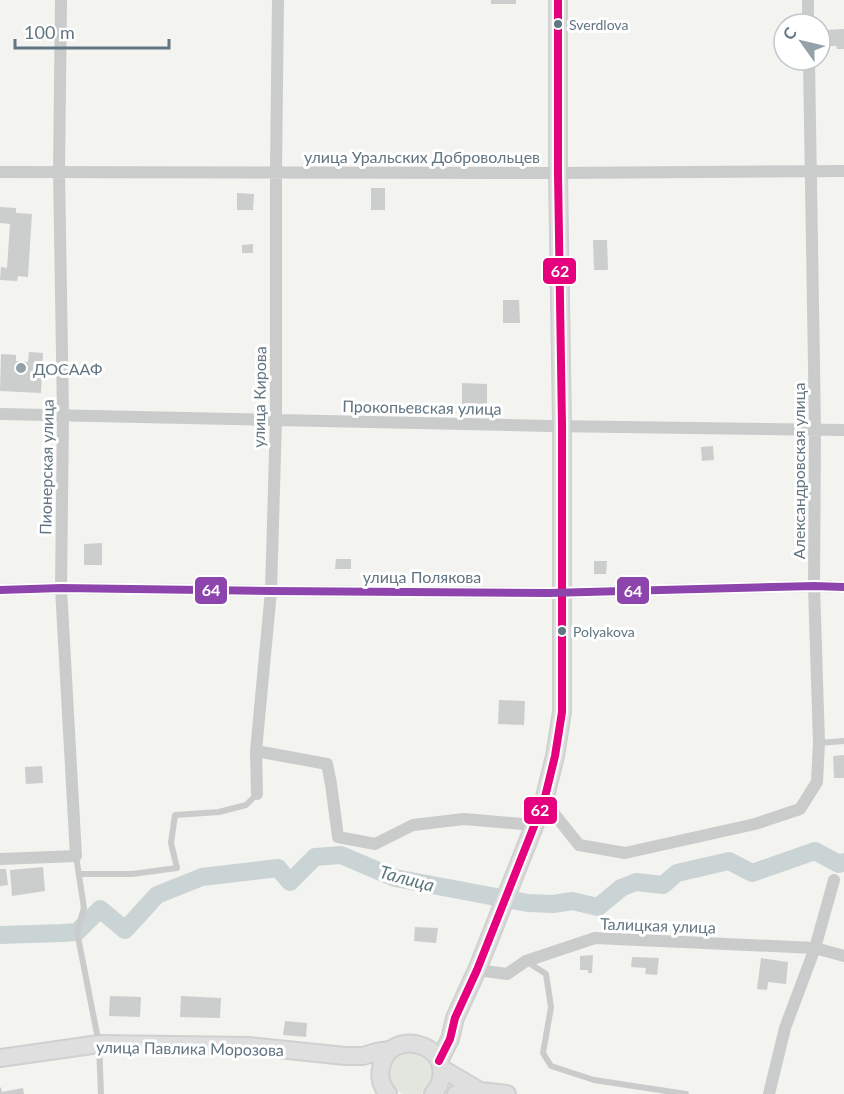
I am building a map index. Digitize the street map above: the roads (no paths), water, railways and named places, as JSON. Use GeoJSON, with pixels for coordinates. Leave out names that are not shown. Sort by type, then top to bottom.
{"type":"FeatureCollection","features":[{"type":"Feature","properties":{"kind":"main road"},"geometry":{"type":"LineString","coordinates":[[419,1044],[436,1040],[445,1032],[455,1018],[477,970],[544,801],[555,756],[562,712],[558,0]]}},
{"type":"Feature","properties":{"kind":"main road"},"geometry":{"type":"LineString","coordinates":[[433,1094],[440,1083],[440,1065],[455,1018]]}},
{"type":"Feature","properties":{"kind":"main road","name":"улица Павлика Морозова"},"geometry":{"type":"LineString","coordinates":[[0,1058],[99,1044],[249,1046],[345,1056]]}},
{"type":"Feature","properties":{"kind":"main road"},"geometry":{"type":"LineString","coordinates":[[345,1056],[363,1056],[390,1050],[403,1044],[419,1044],[430,1050],[440,1065],[480,1091]]}},
{"type":"Feature","properties":{"kind":"main road"},"geometry":{"type":"LineString","coordinates":[[385,1089],[380,1074],[381,1064],[390,1050]]}},
{"type":"Feature","properties":{"kind":"main road"},"geometry":{"type":"LineString","coordinates":[[345,1056],[371,1071],[385,1089]]}},
{"type":"Feature","properties":{"kind":"main road"},"geometry":{"type":"LineString","coordinates":[[456,1094],[480,1091],[507,1094]]}},
{"type":"Feature","properties":{"kind":"street","name":"Пионерская улица"},"geometry":{"type":"LineString","coordinates":[[61,0],[59,171],[63,416],[61,588],[76,856]]}},
{"type":"Feature","properties":{"kind":"street","name":"улица Кирова"},"geometry":{"type":"LineString","coordinates":[[257,794],[256,751],[271,591],[276,420],[278,0]]}},
{"type":"Feature","properties":{"kind":"street","name":"Александровская улица"},"geometry":{"type":"LineString","coordinates":[[544,801],[579,845],[626,853],[755,824],[800,809],[817,782],[819,743],[814,586],[815,429],[809,72]]}},
{"type":"Feature","properties":{"kind":"street","name":"улица Уральских Добровольцев"},"geometry":{"type":"LineString","coordinates":[[0,172],[844,171]]}},
{"type":"Feature","properties":{"kind":"street","name":"Прокопьевская улица"},"geometry":{"type":"LineString","coordinates":[[0,414],[844,430]]}},
{"type":"Feature","properties":{"kind":"street","name":"улица Полякова"},"geometry":{"type":"LineString","coordinates":[[0,590],[61,588],[562,593],[844,587]]}},
{"type":"Feature","properties":{"kind":"street"},"geometry":{"type":"LineString","coordinates":[[256,751],[327,764],[338,837],[375,844],[413,825],[465,819],[534,825]]}},
{"type":"Feature","properties":{"kind":"street"},"geometry":{"type":"LineString","coordinates":[[0,859],[76,856]]}},
{"type":"Feature","properties":{"kind":"street"},"geometry":{"type":"LineString","coordinates":[[769,1094],[785,1028],[815,948],[834,880]]}},
{"type":"Feature","properties":{"kind":"street","name":"Талицкая улица"},"geometry":{"type":"LineString","coordinates":[[477,970],[507,974],[526,961],[595,938],[815,948],[844,956]]}},
{"type":"Feature","properties":{"kind":"lane"},"geometry":{"type":"LineString","coordinates":[[819,743],[844,741]]}},
{"type":"Feature","properties":{"kind":"lane"},"geometry":{"type":"LineString","coordinates":[[79,874],[132,874],[177,868],[171,843],[176,815],[219,812],[246,805],[257,794]]}},
{"type":"Feature","properties":{"kind":"lane","name":"Пионерская улица"},"geometry":{"type":"LineString","coordinates":[[76,856],[84,908],[77,932],[99,1044]]}},
{"type":"Feature","properties":{"kind":"lane"},"geometry":{"type":"LineString","coordinates":[[526,961],[546,974],[551,1007],[543,1053],[551,1066],[594,1080],[686,1094]]}},
{"type":"Feature","properties":{"kind":"lane"},"geometry":{"type":"LineString","coordinates":[[99,1044],[101,1094]]}},
{"type":"Feature","properties":{"kind":"waterway","name":"Талица"},"geometry":{"type":"LineString","coordinates":[[0,935],[77,932],[100,909],[125,930],[157,895],[202,877],[278,868],[290,882],[315,857],[341,855],[395,878],[528,903],[553,904],[572,901],[598,907],[621,888],[636,882],[663,885],[677,873],[729,861],[752,873],[815,851],[839,864],[844,862]]}},
{"type":"Feature","properties":{"kind":"place","name":"Sverdlova"},"geometry":{"type":"Point","coordinates":[558,24]}},
{"type":"Feature","properties":{"kind":"place","name":"ДОСААФ"},"geometry":{"type":"Point","coordinates":[21,368]}},
{"type":"Feature","properties":{"kind":"place","name":"Polyakova"},"geometry":{"type":"Point","coordinates":[562,631]}}]}
